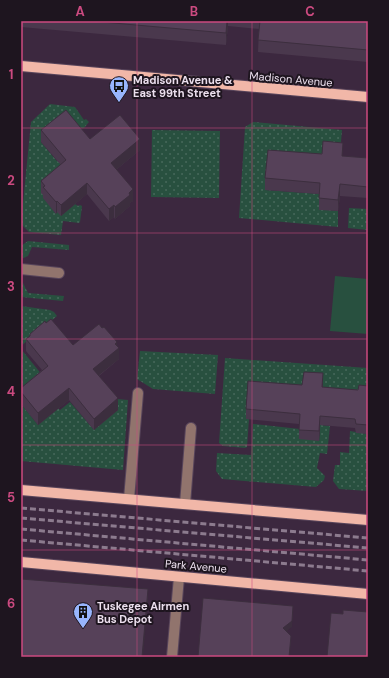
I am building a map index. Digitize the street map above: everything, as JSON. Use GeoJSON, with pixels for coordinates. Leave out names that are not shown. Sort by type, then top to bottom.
{"type":"FeatureCollection","features":[{"type":"Feature","properties":{"kind":"main road","name":"Madison Avenue"},"geometry":{"type":"LineString","coordinates":[[21,66],[368,97]]}},
{"type":"Feature","properties":{"kind":"main road"},"geometry":{"type":"LineString","coordinates":[[21,490],[368,520]]}},
{"type":"Feature","properties":{"kind":"main road","name":"Park Avenue"},"geometry":{"type":"LineString","coordinates":[[21,562],[368,594]]}},
{"type":"Feature","properties":{"kind":"street"},"geometry":{"type":"LineString","coordinates":[[21,269],[60,273]]}},
{"type":"Feature","properties":{"kind":"street"},"geometry":{"type":"LineString","coordinates":[[130,499],[138,393]]}},
{"type":"Feature","properties":{"kind":"street"},"geometry":{"type":"LineString","coordinates":[[185,504],[191,428]]}},
{"type":"Feature","properties":{"kind":"street"},"geometry":{"type":"LineString","coordinates":[[172,657],[179,577]]}},
{"type":"Feature","properties":{"kind":"green space"},"geometry":{"type":"Polygon","coordinates":[[[50,104],[75,107],[84,120],[86,119],[89,122],[84,128],[73,130],[41,142],[56,160],[69,171],[45,197],[55,213],[75,204],[82,206],[80,222],[63,221],[61,235],[29,232],[21,224],[31,122],[50,104]]]}},
{"type":"Feature","properties":{"kind":"green space"},"geometry":{"type":"Polygon","coordinates":[[[253,122],[342,130],[340,154],[322,166],[265,190],[320,194],[319,209],[338,211],[338,227],[239,218],[245,127],[253,122]]]}},
{"type":"Feature","properties":{"kind":"green space"},"geometry":{"type":"Polygon","coordinates":[[[152,130],[220,131],[219,198],[151,197],[152,130]]]}},
{"type":"Feature","properties":{"kind":"green space"},"geometry":{"type":"Polygon","coordinates":[[[349,208],[368,209],[368,230],[348,228],[349,208]]]}},
{"type":"Feature","properties":{"kind":"green space"},"geometry":{"type":"Polygon","coordinates":[[[28,241],[69,245],[69,250],[32,247],[28,256],[21,259],[21,246],[28,241]]]}},
{"type":"Feature","properties":{"kind":"green space"},"geometry":{"type":"Polygon","coordinates":[[[335,276],[368,279],[368,334],[330,331],[335,276]]]}},
{"type":"Feature","properties":{"kind":"green space"},"geometry":{"type":"Polygon","coordinates":[[[21,279],[28,293],[64,296],[63,301],[21,297],[21,279]]]}},
{"type":"Feature","properties":{"kind":"green space"},"geometry":{"type":"Polygon","coordinates":[[[21,306],[50,310],[57,316],[21,346],[21,306]]]}},
{"type":"Feature","properties":{"kind":"green space"},"geometry":{"type":"Polygon","coordinates":[[[21,349],[47,381],[21,399],[21,349]]]}},
{"type":"Feature","properties":{"kind":"green space"},"geometry":{"type":"Polygon","coordinates":[[[140,351],[218,355],[215,394],[153,389],[137,379],[140,351]]]}},
{"type":"Feature","properties":{"kind":"green space"},"geometry":{"type":"Polygon","coordinates":[[[225,358],[368,368],[368,395],[322,396],[323,383],[302,395],[246,419],[249,419],[247,447],[223,446],[219,443],[225,358]]]}},
{"type":"Feature","properties":{"kind":"green space"},"geometry":{"type":"Polygon","coordinates":[[[107,398],[128,400],[123,470],[21,461],[21,404],[38,425],[58,408],[60,410],[70,402],[94,430],[107,398]]]}},
{"type":"Feature","properties":{"kind":"green space"},"geometry":{"type":"Polygon","coordinates":[[[253,424],[300,429],[319,441],[320,425],[330,426],[327,454],[320,453],[317,468],[325,476],[324,480],[316,487],[222,479],[216,471],[217,453],[251,455],[253,424]]]}},
{"type":"Feature","properties":{"kind":"green space"},"geometry":{"type":"Polygon","coordinates":[[[350,431],[368,434],[368,491],[339,489],[333,481],[335,465],[340,465],[340,452],[349,453],[350,431]]]}},
{"type":"Feature","properties":{"kind":"building"},"geometry":{"type":"Polygon","coordinates":[[[91,21],[227,21],[226,33],[91,21]]]}},
{"type":"Feature","properties":{"kind":"building"},"geometry":{"type":"Polygon","coordinates":[[[260,21],[368,21],[368,50],[258,40],[260,21]]]}},
{"type":"Feature","properties":{"kind":"building"},"geometry":{"type":"Polygon","coordinates":[[[66,110],[90,139],[120,115],[140,139],[111,163],[133,189],[129,193],[130,195],[115,207],[114,205],[109,209],[87,183],[61,205],[57,201],[56,202],[43,187],[45,186],[41,181],[66,160],[41,130],[66,110]]]}},
{"type":"Feature","properties":{"kind":"building"},"geometry":{"type":"Polygon","coordinates":[[[323,141],[343,143],[342,156],[368,158],[368,187],[340,184],[338,200],[319,198],[320,183],[265,178],[268,150],[322,154],[323,141]]]}},
{"type":"Feature","properties":{"kind":"building"},"geometry":{"type":"Polygon","coordinates":[[[51,319],[73,345],[99,324],[102,328],[104,327],[117,342],[115,344],[119,348],[93,369],[118,398],[94,419],[69,388],[38,413],[21,392],[21,388],[48,366],[26,339],[45,321],[46,323],[51,319]]]}},
{"type":"Feature","properties":{"kind":"building"},"geometry":{"type":"Polygon","coordinates":[[[304,372],[323,373],[322,387],[358,390],[359,385],[368,386],[368,425],[356,424],[355,419],[320,416],[319,431],[299,430],[300,414],[246,409],[248,381],[302,385],[304,372]]]}},
{"type":"Feature","properties":{"kind":"building","name":"Tuskegee Airmen Bus Depot"},"geometry":{"type":"Polygon","coordinates":[[[21,579],[148,589],[142,657],[21,657],[21,579]]]}},
{"type":"Feature","properties":{"kind":"building"},"geometry":{"type":"Polygon","coordinates":[[[203,598],[293,606],[292,621],[283,628],[291,636],[289,657],[198,657],[203,598]]]}},
{"type":"Feature","properties":{"kind":"building"},"geometry":{"type":"Polygon","coordinates":[[[343,610],[368,612],[368,657],[327,657],[331,613],[343,614],[343,610]]]}},
{"type":"Feature","properties":{"kind":"railway"},"geometry":{"type":"LineString","coordinates":[[21,508],[368,538]]}},
{"type":"Feature","properties":{"kind":"railway"},"geometry":{"type":"LineString","coordinates":[[21,518],[368,548]]}},
{"type":"Feature","properties":{"kind":"railway"},"geometry":{"type":"LineString","coordinates":[[21,529],[368,560]]}},
{"type":"Feature","properties":{"kind":"railway"},"geometry":{"type":"LineString","coordinates":[[21,540],[368,571]]}},
{"type":"Feature","properties":{"kind":"place","name":"Madison Avenue & East 99th Street"},"geometry":{"type":"Point","coordinates":[119,103]}},
{"type":"Feature","properties":{"kind":"place","name":"Tuskegee Airmen Bus Depot"},"geometry":{"type":"Point","coordinates":[83,629]}}]}
